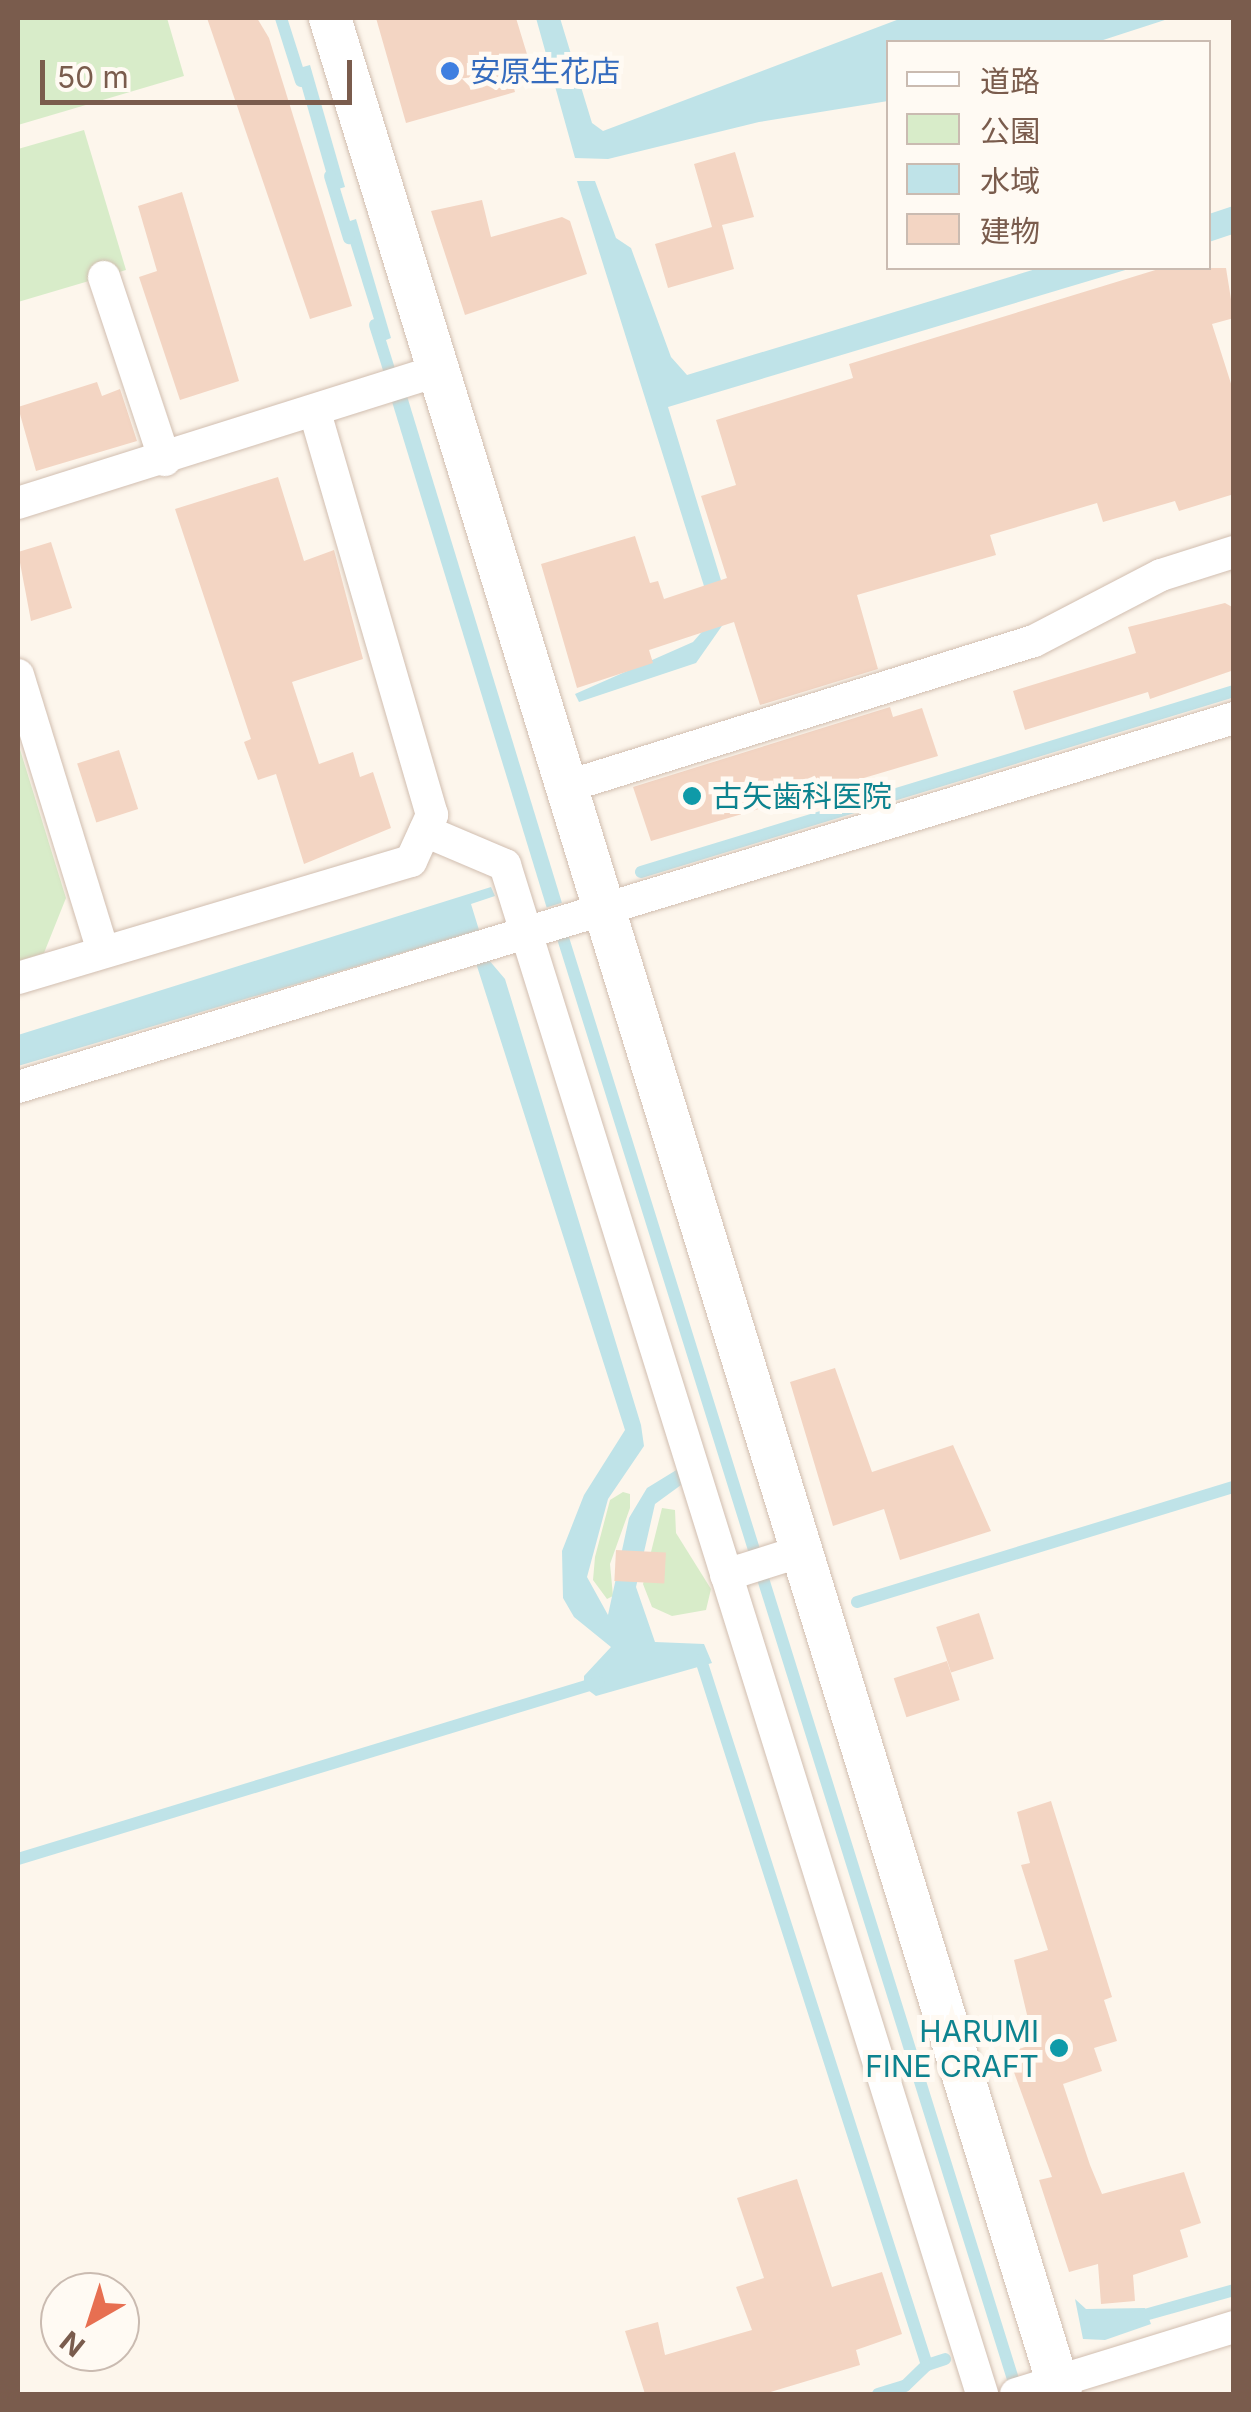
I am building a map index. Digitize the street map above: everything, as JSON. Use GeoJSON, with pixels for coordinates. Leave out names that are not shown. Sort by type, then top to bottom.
{"type":"FeatureCollection","features":[{"type":"Feature","properties":{"kind":"street"},"geometry":{"type":"LineString","coordinates":[[330,18],[410,380],[565,787],[562,923],[761,1564],[1042,2390],[1234,2327]]}},
{"type":"Feature","properties":{"kind":"street"},"geometry":{"type":"LineString","coordinates":[[104,276],[165,460]]}},
{"type":"Feature","properties":{"kind":"street"},"geometry":{"type":"LineString","coordinates":[[18,503],[410,380]]}},
{"type":"Feature","properties":{"kind":"street"},"geometry":{"type":"LineString","coordinates":[[18,978],[410,861],[432,815],[315,412]]}},
{"type":"Feature","properties":{"kind":"street"},"geometry":{"type":"LineString","coordinates":[[565,787],[1034,642],[1161,574],[1234,552]]}},
{"type":"Feature","properties":{"kind":"street"},"geometry":{"type":"LineString","coordinates":[[18,675],[103,951]]}},
{"type":"Feature","properties":{"kind":"street"},"geometry":{"type":"LineString","coordinates":[[18,1087],[1234,718]]}},
{"type":"Feature","properties":{"kind":"street"},"geometry":{"type":"LineString","coordinates":[[425,831],[504,865],[562,923],[761,1564],[982,2394]]}},
{"type":"Feature","properties":{"kind":"green space"},"geometry":{"type":"Polygon","coordinates":[[[18,18],[167,18],[184,76],[18,125],[18,18]]]}},
{"type":"Feature","properties":{"kind":"green space"},"geometry":{"type":"Polygon","coordinates":[[[84,130],[126,270],[18,302],[18,149],[84,130]]]}},
{"type":"Feature","properties":{"kind":"green space"},"geometry":{"type":"Polygon","coordinates":[[[18,743],[66,898],[44,953],[18,961],[18,743]]]}},
{"type":"Feature","properties":{"kind":"green space"},"geometry":{"type":"Polygon","coordinates":[[[623,1492],[630,1494],[630,1508],[610,1564],[613,1596],[607,1599],[593,1580],[595,1557],[610,1500],[623,1492]]]}},
{"type":"Feature","properties":{"kind":"green space"},"geometry":{"type":"Polygon","coordinates":[[[662,1508],[675,1510],[676,1533],[711,1589],[706,1610],[672,1616],[652,1607],[643,1584],[662,1508]]]}},
{"type":"Feature","properties":{"kind":"water"},"geometry":{"type":"Polygon","coordinates":[[[536,18],[560,18],[592,123],[603,131],[902,18],[1171,18],[1103,40],[886,40],[886,101],[759,122],[608,159],[575,158],[536,18]]]}},
{"type":"Feature","properties":{"kind":"water"},"geometry":{"type":"Polygon","coordinates":[[[310,65],[345,187],[332,191],[297,69],[310,65]]]}},
{"type":"Feature","properties":{"kind":"water"},"geometry":{"type":"Polygon","coordinates":[[[577,181],[595,181],[616,238],[631,248],[671,357],[687,375],[1032,270],[1125,270],[668,407],[731,613],[696,663],[579,702],[575,694],[693,642],[714,618],[577,181]]]}},
{"type":"Feature","properties":{"kind":"water"},"geometry":{"type":"Polygon","coordinates":[[[1233,206],[1233,234],[1211,241],[1211,213],[1233,206]]]}},
{"type":"Feature","properties":{"kind":"water"},"geometry":{"type":"Polygon","coordinates":[[[356,219],[391,338],[381,342],[344,223],[356,219]]]}},
{"type":"Feature","properties":{"kind":"water"},"geometry":{"type":"Polygon","coordinates":[[[407,396],[562,903],[547,908],[392,401],[407,396]]]}},
{"type":"Feature","properties":{"kind":"water"},"geometry":{"type":"Polygon","coordinates":[[[491,887],[495,896],[471,904],[479,930],[18,1066],[18,1035],[491,887]]]}},
{"type":"Feature","properties":{"kind":"water"},"geometry":{"type":"Polygon","coordinates":[[[488,959],[505,979],[641,1425],[644,1446],[608,1499],[587,1577],[608,1615],[629,1518],[647,1488],[678,1469],[681,1485],[655,1504],[636,1587],[655,1642],[704,1644],[712,1663],[596,1696],[584,1687],[584,1676],[611,1647],[574,1617],[563,1598],[562,1551],[584,1495],[625,1430],[476,963],[488,959]]]}},
{"type":"Feature","properties":{"kind":"water"},"geometry":{"type":"Polygon","coordinates":[[[1075,2299],[1086,2309],[1145,2308],[1151,2324],[1105,2340],[1083,2339],[1075,2299]]]}},
{"type":"Feature","properties":{"kind":"building"},"geometry":{"type":"Polygon","coordinates":[[[207,18],[257,18],[269,38],[352,306],[310,319],[207,18]]]}},
{"type":"Feature","properties":{"kind":"building","name":"安原生花店"},"geometry":{"type":"Polygon","coordinates":[[[376,18],[516,18],[530,64],[509,71],[515,92],[406,123],[376,18]]]}},
{"type":"Feature","properties":{"kind":"building"},"geometry":{"type":"Polygon","coordinates":[[[735,152],[754,217],[722,225],[734,269],[668,288],[655,244],[712,227],[694,164],[735,152]]]}},
{"type":"Feature","properties":{"kind":"building"},"geometry":{"type":"Polygon","coordinates":[[[182,192],[239,381],[180,400],[139,277],[157,271],[138,206],[182,192]]]}},
{"type":"Feature","properties":{"kind":"building"},"geometry":{"type":"Polygon","coordinates":[[[482,200],[491,237],[562,217],[570,221],[587,274],[465,315],[431,211],[482,200]]]}},
{"type":"Feature","properties":{"kind":"building"},"geometry":{"type":"Polygon","coordinates":[[[1226,268],[1234,318],[1212,324],[1234,393],[1234,494],[1179,511],[1175,501],[1103,522],[1097,503],[990,535],[996,555],[857,595],[878,669],[760,705],[734,622],[649,650],[653,663],[577,688],[541,564],[635,536],[650,583],[658,581],[664,599],[727,578],[701,496],[736,485],[716,420],[853,378],[849,364],[1155,270],[1226,268]]]}},
{"type":"Feature","properties":{"kind":"building"},"geometry":{"type":"Polygon","coordinates":[[[97,382],[102,396],[120,389],[137,441],[36,471],[18,407],[97,382]]]}},
{"type":"Feature","properties":{"kind":"building"},"geometry":{"type":"Polygon","coordinates":[[[278,477],[304,561],[334,550],[363,659],[292,682],[319,764],[353,752],[360,777],[373,772],[391,828],[304,864],[276,774],[258,780],[244,742],[251,739],[175,509],[278,477]]]}},
{"type":"Feature","properties":{"kind":"building"},"geometry":{"type":"Polygon","coordinates":[[[51,542],[72,608],[31,621],[18,552],[51,542]]]}},
{"type":"Feature","properties":{"kind":"building"},"geometry":{"type":"Polygon","coordinates":[[[1225,603],[1234,608],[1234,670],[1150,699],[1148,692],[1025,730],[1013,691],[1136,653],[1128,627],[1225,603]]]}},
{"type":"Feature","properties":{"kind":"building"},"geometry":{"type":"Polygon","coordinates":[[[890,707],[893,717],[922,708],[938,756],[651,841],[633,787],[890,707]]]}},
{"type":"Feature","properties":{"kind":"building"},"geometry":{"type":"Polygon","coordinates":[[[119,750],[138,809],[96,823],[77,764],[119,750]]]}},
{"type":"Feature","properties":{"kind":"building"},"geometry":{"type":"Polygon","coordinates":[[[835,1368],[872,1472],[953,1445],[991,1531],[900,1560],[884,1509],[833,1526],[790,1382],[835,1368]]]}},
{"type":"Feature","properties":{"kind":"building"},"geometry":{"type":"Polygon","coordinates":[[[616,1550],[666,1553],[664,1584],[614,1581],[616,1550]]]}},
{"type":"Feature","properties":{"kind":"building"},"geometry":{"type":"Polygon","coordinates":[[[979,1613],[994,1659],[951,1673],[936,1627],[979,1613]]]}},
{"type":"Feature","properties":{"kind":"building"},"geometry":{"type":"Polygon","coordinates":[[[947,1661],[960,1700],[906,1717],[894,1678],[947,1661]]]}},
{"type":"Feature","properties":{"kind":"building"},"geometry":{"type":"Polygon","coordinates":[[[1051,1801],[1112,1997],[1104,2000],[1117,2041],[1094,2048],[1102,2071],[1063,2084],[1090,2165],[1102,2194],[1184,2172],[1201,2223],[1180,2230],[1188,2257],[1133,2275],[1135,2301],[1101,2304],[1098,2264],[1069,2272],[1039,2180],[1052,2177],[1007,2053],[1034,2044],[1014,1960],[1048,1950],[1021,1865],[1030,1863],[1017,1812],[1051,1801]]]}},
{"type":"Feature","properties":{"kind":"building"},"geometry":{"type":"Polygon","coordinates":[[[797,2179],[832,2287],[882,2272],[902,2334],[856,2350],[860,2365],[764,2394],[645,2394],[625,2331],[658,2322],[665,2355],[752,2330],[736,2287],[764,2278],[737,2198],[797,2179]]]}},
{"type":"Feature","properties":{"kind":"waterway"},"geometry":{"type":"LineString","coordinates":[[281,18],[301,81]]}},
{"type":"Feature","properties":{"kind":"waterway"},"geometry":{"type":"LineString","coordinates":[[330,176],[349,238]]}},
{"type":"Feature","properties":{"kind":"waterway"},"geometry":{"type":"LineString","coordinates":[[375,325],[393,382]]}},
{"type":"Feature","properties":{"kind":"waterway"},"geometry":{"type":"LineString","coordinates":[[641,872],[1234,691]]}},
{"type":"Feature","properties":{"kind":"waterway"},"geometry":{"type":"LineString","coordinates":[[558,922],[1017,2392]]}},
{"type":"Feature","properties":{"kind":"waterway"},"geometry":{"type":"LineString","coordinates":[[857,1602],[1234,1487]]}},
{"type":"Feature","properties":{"kind":"waterway"},"geometry":{"type":"LineString","coordinates":[[701,1660],[927,2365]]}},
{"type":"Feature","properties":{"kind":"waterway"},"geometry":{"type":"LineString","coordinates":[[18,1859],[599,1682]]}},
{"type":"Feature","properties":{"kind":"waterway"},"geometry":{"type":"LineString","coordinates":[[1134,2318],[1234,2290]]}},
{"type":"Feature","properties":{"kind":"waterway"},"geometry":{"type":"LineString","coordinates":[[878,2394],[905,2386],[927,2365],[945,2359]]}},
{"type":"Feature","properties":{"kind":"place","name":"安原生花店"},"geometry":{"type":"Point","coordinates":[450,71]}},
{"type":"Feature","properties":{"kind":"place","name":"古矢歯科医院"},"geometry":{"type":"Point","coordinates":[692,796]}},
{"type":"Feature","properties":{"kind":"place","name":"HARUMI FINE CRAFT"},"geometry":{"type":"Point","coordinates":[1059,2048]}}]}
